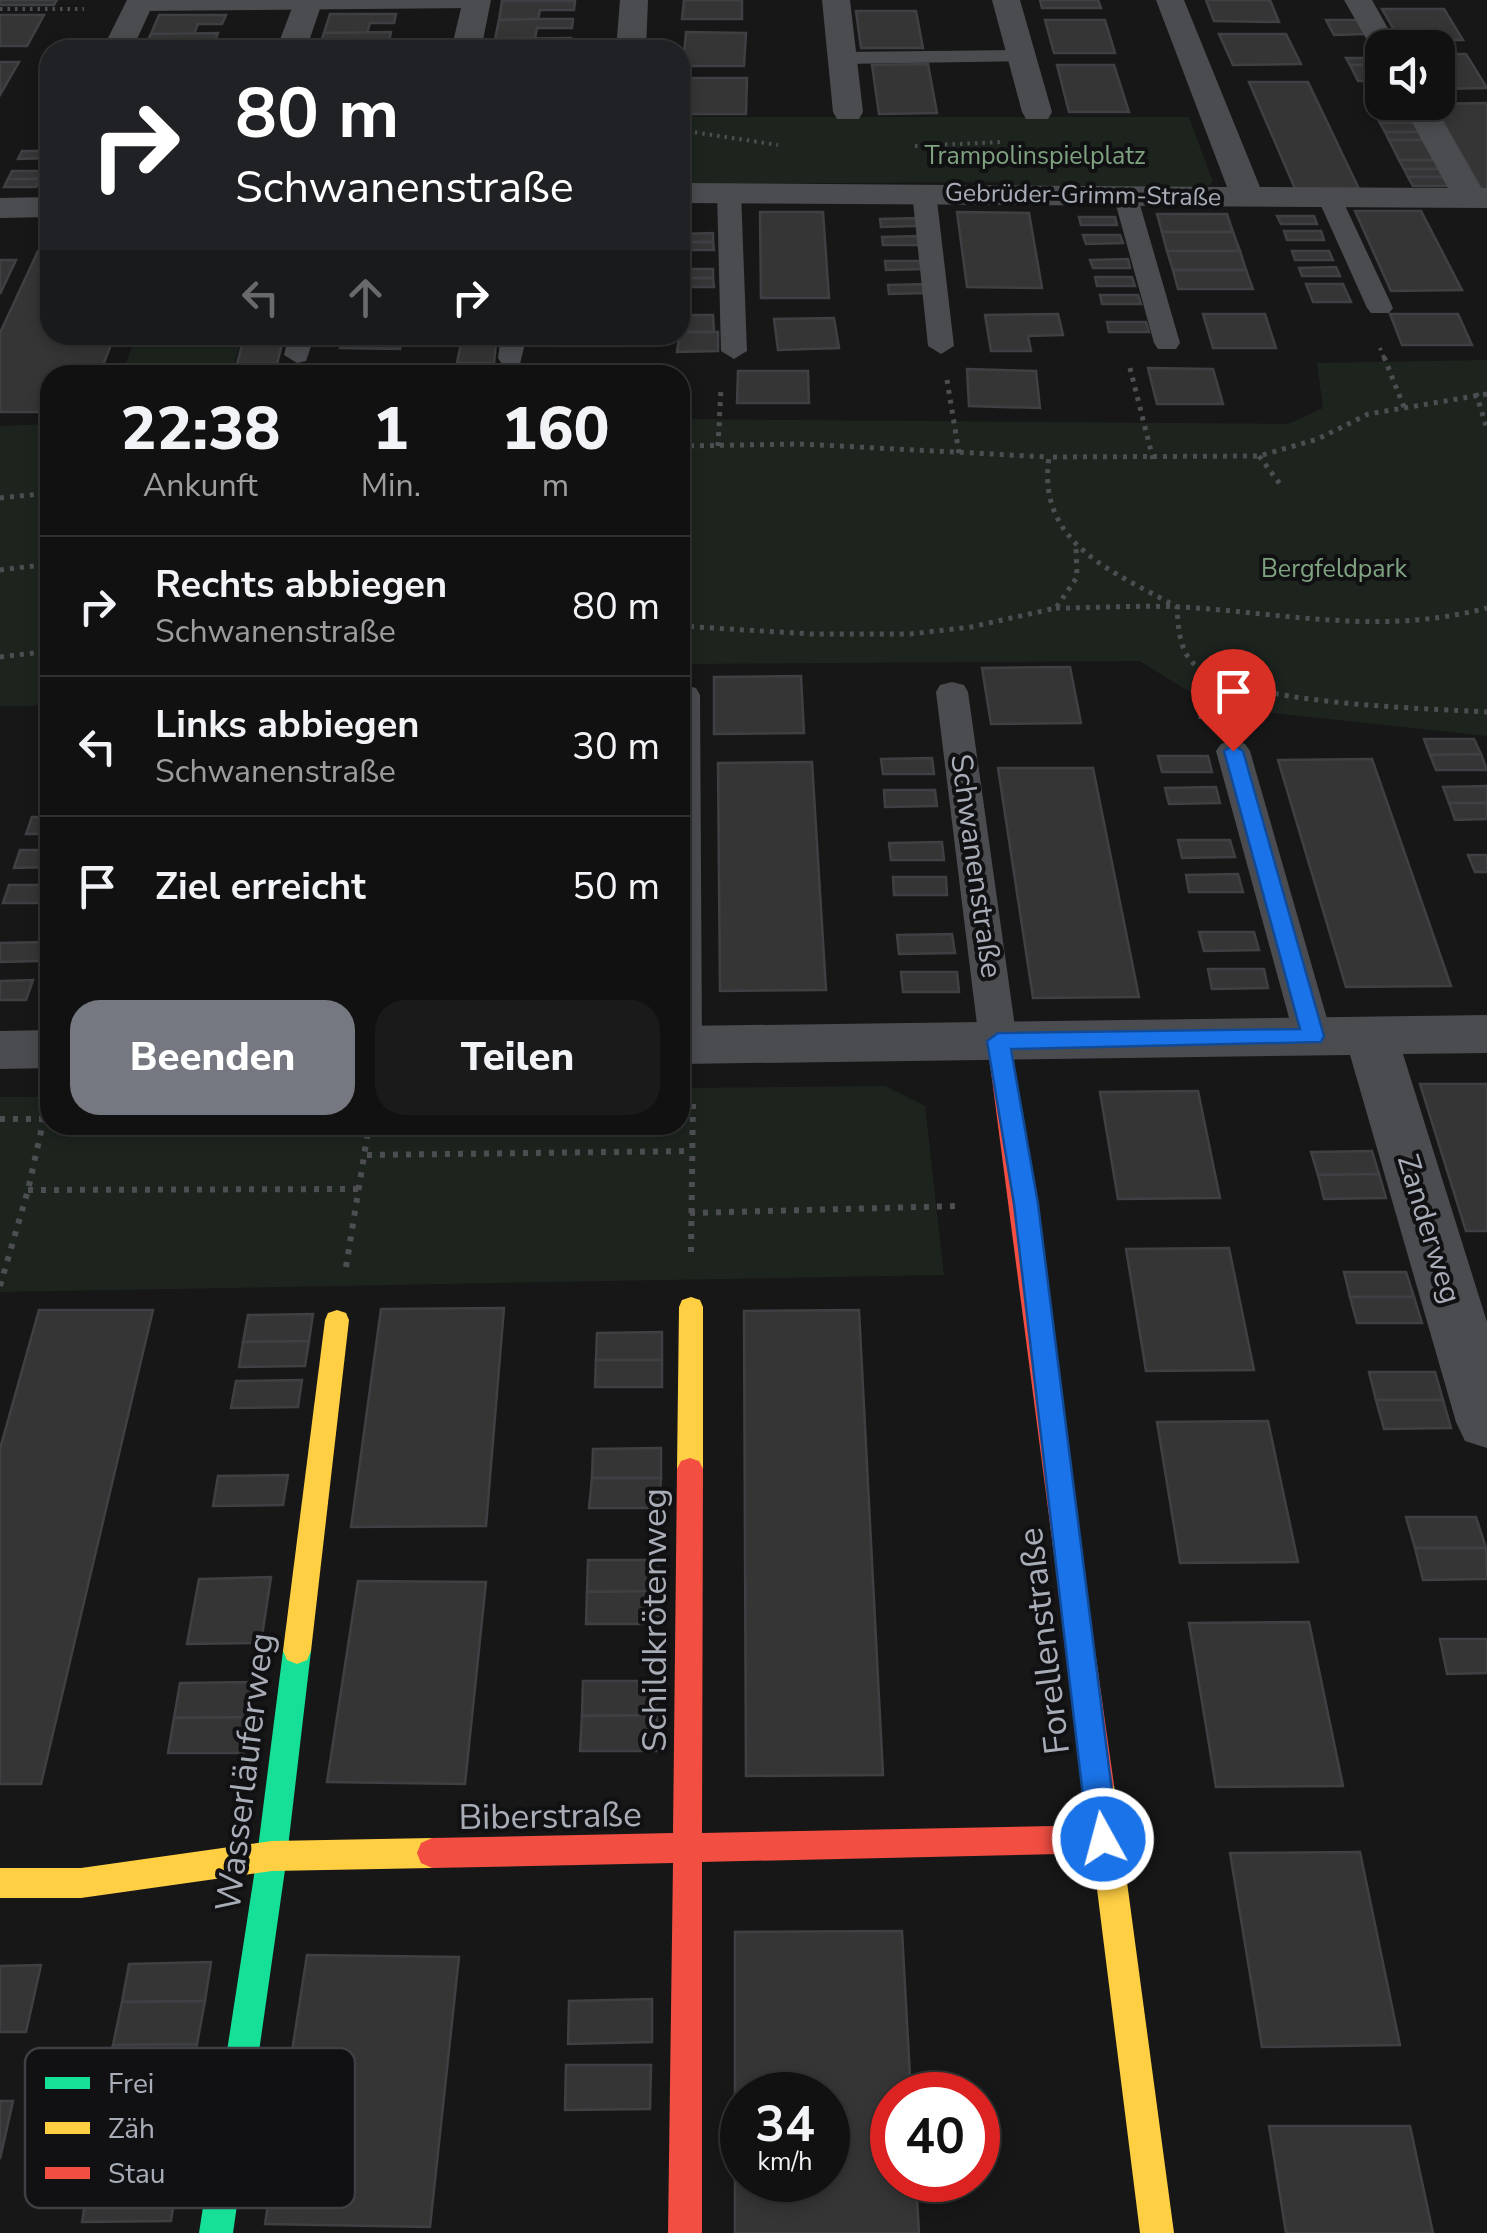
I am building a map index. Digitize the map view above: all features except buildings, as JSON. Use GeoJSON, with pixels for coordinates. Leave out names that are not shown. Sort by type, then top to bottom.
{"type":"FeatureCollection","features":[{"type":"Feature","properties":{"kind":"street"},"geometry":{"type":"LineString","coordinates":[[632,40],[634,0]]}},
{"type":"Feature","properties":{"kind":"street"},"geometry":{"type":"LineString","coordinates":[[836,0],[848,112]]}},
{"type":"Feature","properties":{"kind":"street"},"geometry":{"type":"LineString","coordinates":[[1006,0],[1037,112]]}},
{"type":"Feature","properties":{"kind":"street"},"geometry":{"type":"LineString","coordinates":[[1170,0],[1248,198]]}},
{"type":"Feature","properties":{"kind":"street"},"geometry":{"type":"LineString","coordinates":[[1358,0],[1375,30]]}},
{"type":"Feature","properties":{"kind":"street"},"geometry":{"type":"LineString","coordinates":[[468,40],[477,1]]}},
{"type":"Feature","properties":{"kind":"street"},"geometry":{"type":"LineString","coordinates":[[295,40],[308,2]]}},
{"type":"Feature","properties":{"kind":"street"},"geometry":{"type":"LineString","coordinates":[[122,40],[139,4]]}},
{"type":"Feature","properties":{"kind":"street"},"geometry":{"type":"LineString","coordinates":[[1428,120],[1478,198]]}},
{"type":"Feature","properties":{"kind":"street","name":"Gebrüder-Grimm-Straße"},"geometry":{"type":"LineString","coordinates":[[690,193],[1478,198]]}},
{"type":"Feature","properties":{"kind":"street"},"geometry":{"type":"LineString","coordinates":[[0,208],[40,203]]}},
{"type":"Feature","properties":{"kind":"street"},"geometry":{"type":"LineString","coordinates":[[690,1046],[1487,1034]]}},
{"type":"Feature","properties":{"kind":"street","name":"Zanderweg"},"geometry":{"type":"LineString","coordinates":[[1371,1036],[1487,1422]]}},
{"type":"Feature","properties":{"kind":"street","name":"Forellenstraße"},"geometry":{"type":"LineString","coordinates":[[998,1041],[1026,1204],[1103,1839],[1156,2233]]}},
{"type":"Feature","properties":{"kind":"street","name":"Schildkrötenweg"},"geometry":{"type":"LineString","coordinates":[[685,2233],[691,1308]]}},
{"type":"Feature","properties":{"kind":"street","name":"Wasserläuferweg"},"geometry":{"type":"LineString","coordinates":[[243,2048],[272,1856],[337,1320]]}},
{"type":"Feature","properties":{"kind":"street","name":"Biberstraße"},"geometry":{"type":"LineString","coordinates":[[0,1884],[81,1883],[272,1856],[1103,1839]]}},
{"type":"Feature","properties":{"kind":"street","name":"Wasserläuferweg"},"geometry":{"type":"LineString","coordinates":[[216,2233],[220,2208]]}},
{"type":"Feature","properties":{"kind":"lane"},"geometry":{"type":"LineString","coordinates":[[139,4],[477,1]]}},
{"type":"Feature","properties":{"kind":"lane"},"geometry":{"type":"LineString","coordinates":[[842,58],[1020,56]]}},
{"type":"Feature","properties":{"kind":"lane"},"geometry":{"type":"LineString","coordinates":[[729,192],[734,352]]}},
{"type":"Feature","properties":{"kind":"lane"},"geometry":{"type":"LineString","coordinates":[[924,192],[941,346]]}},
{"type":"Feature","properties":{"kind":"lane"},"geometry":{"type":"LineString","coordinates":[[1126,198],[1167,342]]}},
{"type":"Feature","properties":{"kind":"lane"},"geometry":{"type":"LineString","coordinates":[[1330,199],[1380,308]]}},
{"type":"Feature","properties":{"kind":"lane","name":"Schwanenstraße"},"geometry":{"type":"LineString","coordinates":[[952,692],[998,1041]]}},
{"type":"Feature","properties":{"kind":"lane"},"geometry":{"type":"LineString","coordinates":[[1233,751],[1313,1036]]}},
{"type":"Feature","properties":{"kind":"path"},"geometry":{"type":"LineString","coordinates":[[0,9],[139,4]]}},
{"type":"Feature","properties":{"kind":"path"},"geometry":{"type":"LineString","coordinates":[[1380,308],[1366,316],[1404,407]]}},
{"type":"Feature","properties":{"kind":"path"},"geometry":{"type":"LineString","coordinates":[[1153,459],[1124,344],[1167,342]]}},
{"type":"Feature","properties":{"kind":"path"},"geometry":{"type":"LineString","coordinates":[[941,346],[959,453]]}},
{"type":"Feature","properties":{"kind":"path"},"geometry":{"type":"LineString","coordinates":[[718,446],[722,360],[734,352]]}},
{"type":"Feature","properties":{"kind":"path"},"geometry":{"type":"LineString","coordinates":[[1476,394],[1487,429]]}},
{"type":"Feature","properties":{"kind":"path"},"geometry":{"type":"LineString","coordinates":[[690,446],[800,444],[1050,458],[1259,456],[1318,439],[1368,414],[1487,394]]}},
{"type":"Feature","properties":{"kind":"path"},"geometry":{"type":"LineString","coordinates":[[1259,456],[1280,484]]}},
{"type":"Feature","properties":{"kind":"path"},"geometry":{"type":"LineString","coordinates":[[1050,458],[1046,470],[1050,496],[1076,547],[1077,577],[1056,608]]}},
{"type":"Feature","properties":{"kind":"path"},"geometry":{"type":"LineString","coordinates":[[0,498],[40,494]]}},
{"type":"Feature","properties":{"kind":"path"},"geometry":{"type":"LineString","coordinates":[[1076,547],[1177,606]]}},
{"type":"Feature","properties":{"kind":"path"},"geometry":{"type":"LineString","coordinates":[[0,570],[40,565]]}},
{"type":"Feature","properties":{"kind":"path"},"geometry":{"type":"LineString","coordinates":[[1177,606],[1178,638],[1196,667],[1218,678],[1285,694],[1358,704],[1487,712]]}},
{"type":"Feature","properties":{"kind":"path"},"geometry":{"type":"LineString","coordinates":[[690,627],[842,636],[943,631],[1056,608],[1177,606],[1379,626],[1456,618],[1487,608]]}},
{"type":"Feature","properties":{"kind":"path"},"geometry":{"type":"LineString","coordinates":[[0,657],[40,652]]}},
{"type":"Feature","properties":{"kind":"path"},"geometry":{"type":"LineString","coordinates":[[690,1067],[694,1077],[691,1308]]}},
{"type":"Feature","properties":{"kind":"path"},"geometry":{"type":"LineString","coordinates":[[0,1119],[40,1119]]}},
{"type":"Feature","properties":{"kind":"path"},"geometry":{"type":"LineString","coordinates":[[0,1286],[41,1135]]}},
{"type":"Feature","properties":{"kind":"path"},"geometry":{"type":"LineString","coordinates":[[337,1320],[368,1135]]}},
{"type":"Feature","properties":{"kind":"path"},"geometry":{"type":"LineString","coordinates":[[367,1155],[691,1151]]}},
{"type":"Feature","properties":{"kind":"path"},"geometry":{"type":"LineString","coordinates":[[28,1190],[358,1189]]}},
{"type":"Feature","properties":{"kind":"path"},"geometry":{"type":"LineString","coordinates":[[690,1213],[1026,1204]]}},
{"type":"Feature","properties":{"kind":"green space","name":"Trampolinspielplatz"},"geometry":{"type":"Polygon","coordinates":[[[690,117],[1189,117],[1213,182],[1204,189],[1010,192],[1008,182],[690,184],[690,117]]]}},
{"type":"Feature","properties":{"kind":"green space"},"geometry":{"type":"Polygon","coordinates":[[[133,345],[240,345],[234,365],[125,365],[133,345]]]}},
{"type":"Feature","properties":{"kind":"green space","name":"Bergfeldpark"},"geometry":{"type":"Polygon","coordinates":[[[1487,360],[1487,736],[1215,707],[1139,661],[690,664],[690,419],[1288,424],[1323,408],[1317,363],[1487,360]]]}},
{"type":"Feature","properties":{"kind":"green space"},"geometry":{"type":"Polygon","coordinates":[[[40,424],[40,704],[35,706],[0,706],[0,426],[40,424]]]}},
{"type":"Feature","properties":{"kind":"green space"},"geometry":{"type":"Polygon","coordinates":[[[885,1086],[925,1106],[944,1275],[0,1292],[0,1097],[40,1097],[40,1135],[690,1135],[690,1088],[885,1086]]]}},
{"type":"Feature","properties":{"kind":"traffic: fast"},"geometry":{"type":"LineString","coordinates":[[243,2048],[297,1651]]}},
{"type":"Feature","properties":{"kind":"traffic: fast"},"geometry":{"type":"LineString","coordinates":[[216,2233],[220,2208]]}},
{"type":"Feature","properties":{"kind":"traffic: slow"},"geometry":{"type":"LineString","coordinates":[[690,1469],[691,1307]]}},
{"type":"Feature","properties":{"kind":"traffic: slow"},"geometry":{"type":"LineString","coordinates":[[297,1651],[337,1320]]}},
{"type":"Feature","properties":{"kind":"traffic: slow"},"geometry":{"type":"LineString","coordinates":[[1099,1785],[1157,2233]]}},
{"type":"Feature","properties":{"kind":"traffic: slow"},"geometry":{"type":"LineString","coordinates":[[0,1883],[81,1883],[272,1856],[432,1853]]}},
{"type":"Feature","properties":{"kind":"traffic: jam"},"geometry":{"type":"LineString","coordinates":[[998,1041],[1099,1785]]}},
{"type":"Feature","properties":{"kind":"traffic: jam"},"geometry":{"type":"LineString","coordinates":[[685,2233],[690,1469]]}},
{"type":"Feature","properties":{"kind":"traffic: jam"},"geometry":{"type":"LineString","coordinates":[[432,1853],[1103,1839]]}},
{"type":"Feature","properties":{"kind":"route"},"geometry":{"type":"LineString","coordinates":[[1103,1839],[1026,1204],[998,1041],[1313,1036],[1233,751]]}}]}
